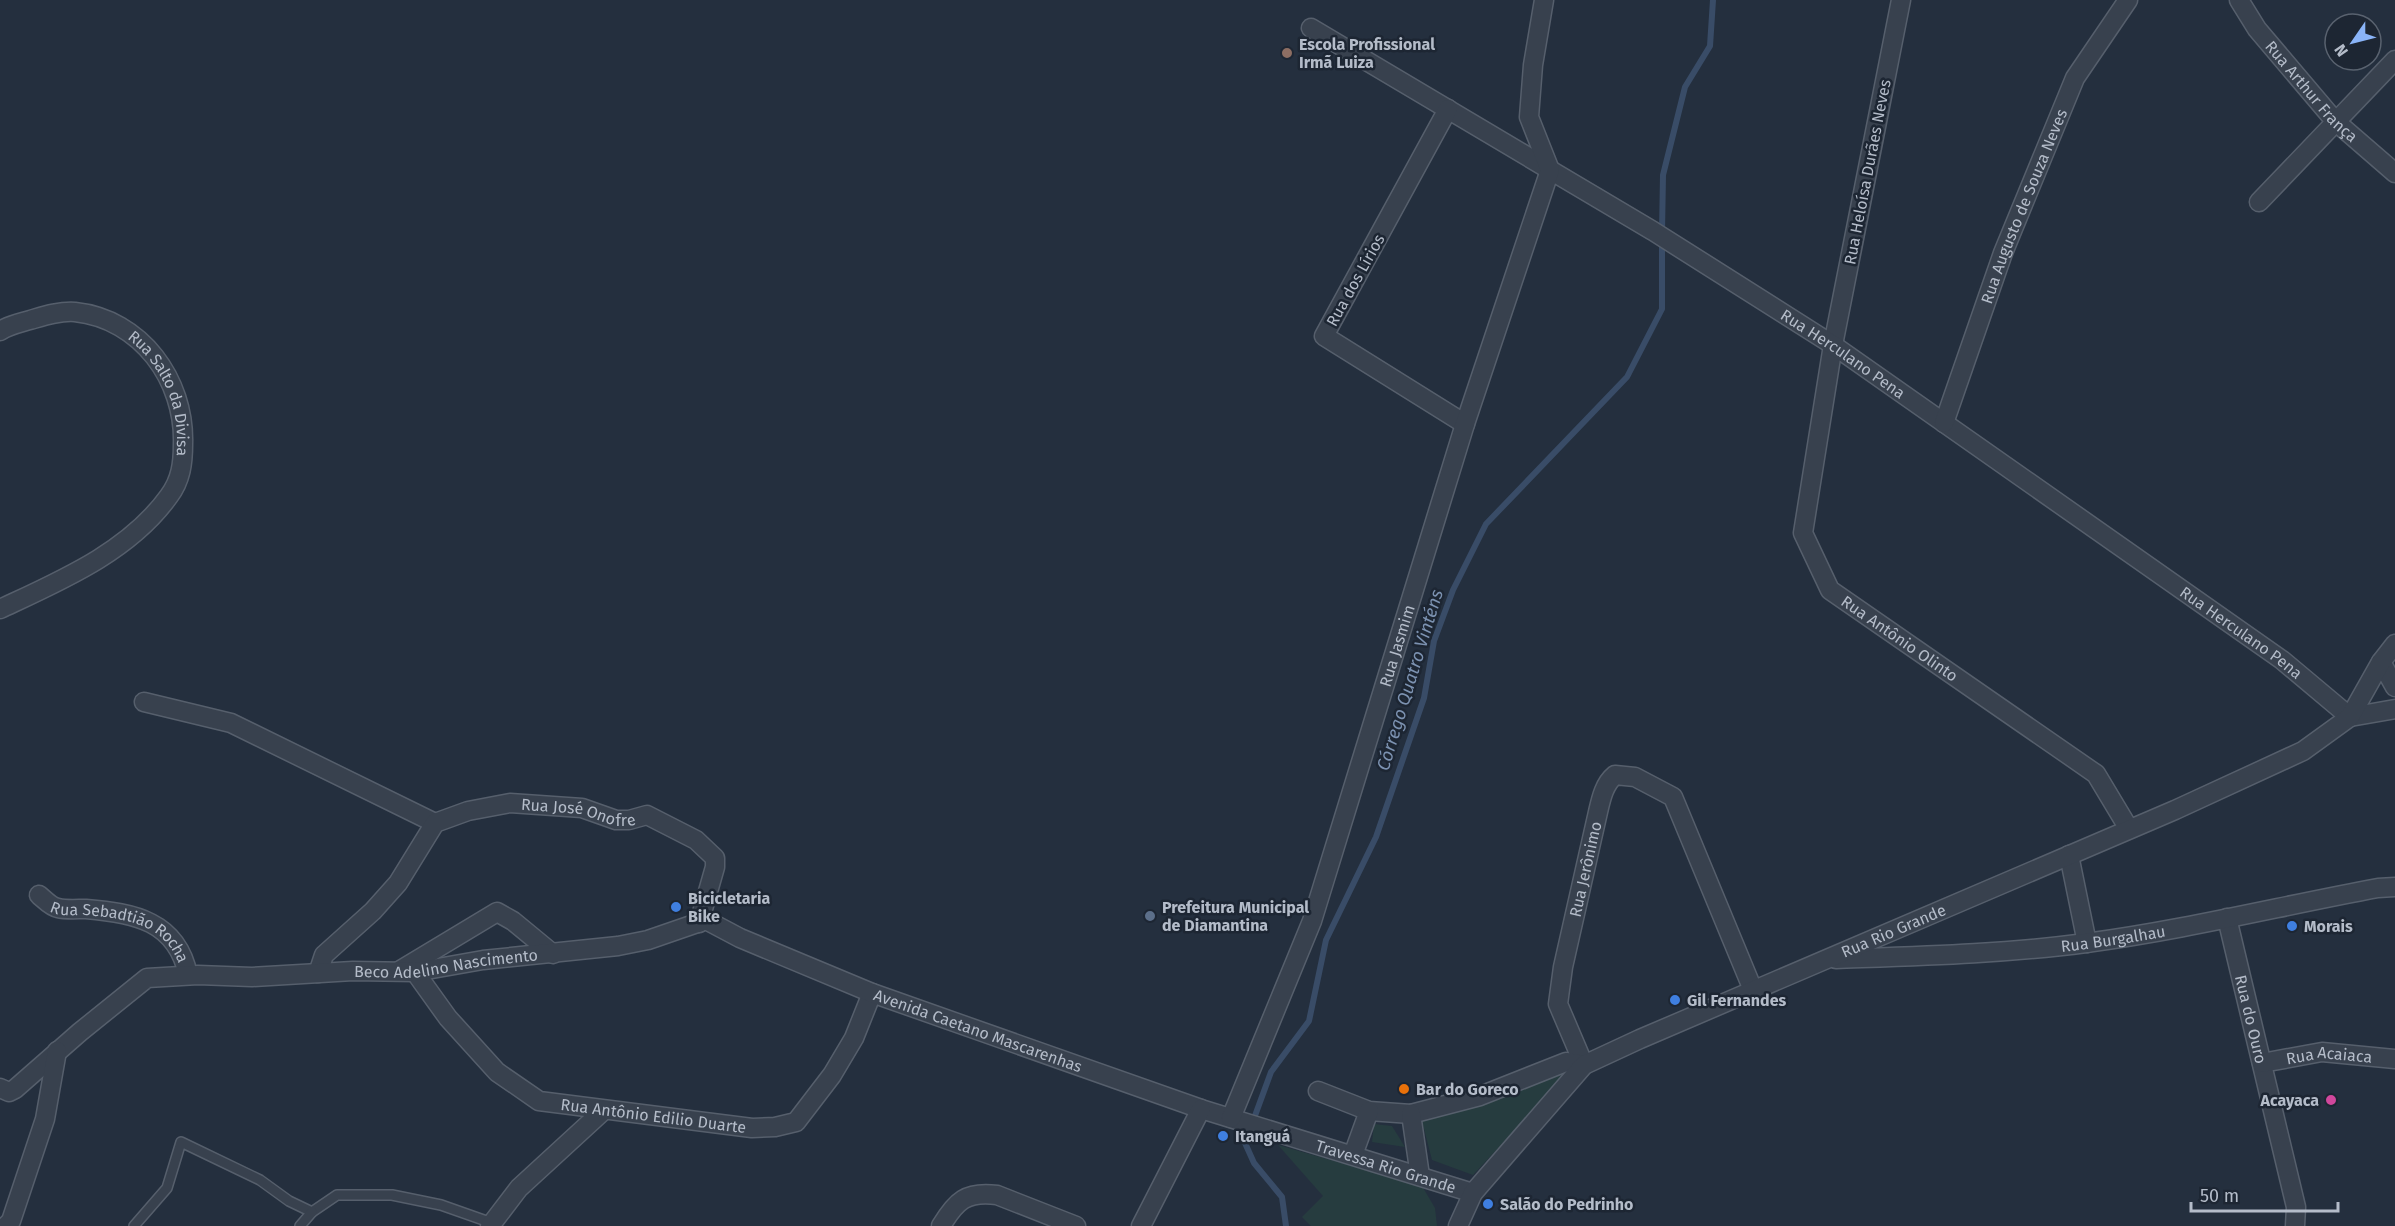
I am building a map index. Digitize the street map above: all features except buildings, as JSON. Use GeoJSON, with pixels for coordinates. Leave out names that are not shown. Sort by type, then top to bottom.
{"type":"FeatureCollection","features":[{"type":"Feature","properties":{"kind":"street"},"geometry":{"type":"LineString","coordinates":[[1544,0],[1533,65],[1529,117],[1550,170]]}},
{"type":"Feature","properties":{"kind":"street","name":"Rua Heloísa Durães Neves"},"geometry":{"type":"LineString","coordinates":[[1833,345],[1901,0]]}},
{"type":"Feature","properties":{"kind":"street","name":"Rua Augusto de Souza Neves"},"geometry":{"type":"LineString","coordinates":[[1944,423],[2003,252],[2075,78],[2128,0]]}},
{"type":"Feature","properties":{"kind":"street","name":"Rua Arthur França"},"geometry":{"type":"LineString","coordinates":[[2239,0],[2257,29],[2335,121],[2395,173]]}},
{"type":"Feature","properties":{"kind":"street","name":"Rua Herculano Pena"},"geometry":{"type":"LineString","coordinates":[[1311,28],[1653,231],[1833,345],[2282,660],[2350,717]]}},
{"type":"Feature","properties":{"kind":"street"},"geometry":{"type":"LineString","coordinates":[[2259,202],[2395,60]]}},
{"type":"Feature","properties":{"kind":"street","name":"Rua dos Lírios"},"geometry":{"type":"LineString","coordinates":[[1448,109],[1324,336],[1465,424]]}},
{"type":"Feature","properties":{"kind":"street","name":"Rua Jasmim"},"geometry":{"type":"LineString","coordinates":[[1236,1119],[1312,921],[1465,424],[1550,170]]}},
{"type":"Feature","properties":{"kind":"street","name":"Rua Salto da Divisa"},"geometry":{"type":"LineString","coordinates":[[0,331],[55,313],[74,312],[99,318],[120,328],[140,342],[159,360],[179,405],[184,431],[180,478],[169,496],[142,526],[97,561],[0,609]]}},
{"type":"Feature","properties":{"kind":"street","name":"Rua Antônio Olinto"},"geometry":{"type":"LineString","coordinates":[[1833,345],[1803,533],[1830,590],[2096,774],[2129,830]]}},
{"type":"Feature","properties":{"kind":"street"},"geometry":{"type":"LineString","coordinates":[[2350,717],[2381,662],[2395,644]]}},
{"type":"Feature","properties":{"kind":"street"},"geometry":{"type":"LineString","coordinates":[[2381,662],[2395,687]]}},
{"type":"Feature","properties":{"kind":"street"},"geometry":{"type":"LineString","coordinates":[[144,702],[231,723],[435,823],[398,883],[373,911],[324,955],[318,973]]}},
{"type":"Feature","properties":{"kind":"street"},"geometry":{"type":"LineString","coordinates":[[2350,717],[2395,709]]}},
{"type":"Feature","properties":{"kind":"street","name":"Rua Rio Grande"},"geometry":{"type":"LineString","coordinates":[[1458,1226],[1473,1193],[1584,1065],[2129,830],[2303,751],[2350,717]]}},
{"type":"Feature","properties":{"kind":"street","name":"Rua Jerônimo"},"geometry":{"type":"LineString","coordinates":[[1584,1065],[1558,1004],[1563,967],[1602,794],[1610,778],[1615,775],[1635,777],[1673,797],[1754,990]]}},
{"type":"Feature","properties":{"kind":"street","name":"Rua José Onofre"},"geometry":{"type":"LineString","coordinates":[[435,823],[468,811],[510,803],[582,808],[616,820],[629,820],[647,815],[696,840],[715,858],[715,867],[699,923]]}},
{"type":"Feature","properties":{"kind":"street"},"geometry":{"type":"LineString","coordinates":[[2069,855],[2087,943]]}},
{"type":"Feature","properties":{"kind":"street","name":"Rua Burgalhau"},"geometry":{"type":"LineString","coordinates":[[1826,959],[1975,954],[2087,943],[2227,918],[2311,900],[2395,887]]}},
{"type":"Feature","properties":{"kind":"street","name":"Rua Sebadtião Rocha"},"geometry":{"type":"LineString","coordinates":[[39,895],[57,908],[88,909],[152,922],[172,939],[186,963],[188,975]]}},
{"type":"Feature","properties":{"kind":"street"},"geometry":{"type":"LineString","coordinates":[[407,972],[497,912],[513,921],[553,954]]}},
{"type":"Feature","properties":{"kind":"street","name":"Rua do Ouro"},"geometry":{"type":"LineString","coordinates":[[2227,918],[2296,1207],[2295,1226]]}},
{"type":"Feature","properties":{"kind":"street","name":"Avenida Caetano Mascarenhas"},"geometry":{"type":"LineString","coordinates":[[699,923],[706,920],[740,938],[872,993],[1201,1108],[1265,1128]]}},
{"type":"Feature","properties":{"kind":"street","name":"Beco Adelino Nascimento"},"geometry":{"type":"LineString","coordinates":[[0,1088],[9,1092],[15,1089],[147,978],[188,975],[252,977],[318,973],[407,972],[483,960],[618,946],[648,940],[699,923]]}},
{"type":"Feature","properties":{"kind":"street","name":"Rua Antônio Edilio Duarte"},"geometry":{"type":"LineString","coordinates":[[407,972],[497,1072],[538,1101],[752,1128],[776,1127],[796,1122],[832,1075],[849,1048],[872,993]]}},
{"type":"Feature","properties":{"kind":"street"},"geometry":{"type":"LineString","coordinates":[[6,1226],[11,1221],[45,1119],[57,1052]]}},
{"type":"Feature","properties":{"kind":"street","name":"Rua Acaiaca"},"geometry":{"type":"LineString","coordinates":[[2262,1063],[2322,1052],[2395,1059]]}},
{"type":"Feature","properties":{"kind":"street"},"geometry":{"type":"LineString","coordinates":[[1318,1091],[1369,1111],[1411,1114],[1480,1096],[1566,1062],[1584,1065]]}},
{"type":"Feature","properties":{"kind":"street"},"geometry":{"type":"LineString","coordinates":[[1142,1226],[1201,1108]]}},
{"type":"Feature","properties":{"kind":"street"},"geometry":{"type":"LineString","coordinates":[[491,1224],[519,1188],[604,1110]]}},
{"type":"Feature","properties":{"kind":"street"},"geometry":{"type":"LineString","coordinates":[[1353,1155],[1369,1111]]}},
{"type":"Feature","properties":{"kind":"street"},"geometry":{"type":"LineString","coordinates":[[1411,1114],[1420,1176]]}},
{"type":"Feature","properties":{"kind":"street","name":"Travessa Rio Grande"},"geometry":{"type":"LineString","coordinates":[[1265,1128],[1473,1193]]}},
{"type":"Feature","properties":{"kind":"street"},"geometry":{"type":"LineString","coordinates":[[940,1226],[953,1208],[970,1194],[997,1195],[1076,1226]]}},
{"type":"Feature","properties":{"kind":"lane"},"geometry":{"type":"LineString","coordinates":[[134,1226],[167,1188],[181,1142],[260,1180],[289,1201],[312,1212]]}},
{"type":"Feature","properties":{"kind":"lane"},"geometry":{"type":"LineString","coordinates":[[300,1226],[312,1212],[337,1195],[392,1195],[441,1205],[491,1224]]}},
{"type":"Feature","properties":{"kind":"green space"},"geometry":{"type":"Polygon","coordinates":[[[1559,1068],[1563,1078],[1473,1175],[1432,1160],[1422,1121],[1461,1109],[1559,1068]]]}},
{"type":"Feature","properties":{"kind":"green space"},"geometry":{"type":"Polygon","coordinates":[[[1374,1124],[1392,1126],[1405,1147],[1372,1142],[1374,1124]]]}},
{"type":"Feature","properties":{"kind":"green space"},"geometry":{"type":"Polygon","coordinates":[[[1278,1145],[1422,1186],[1435,1208],[1437,1226],[1311,1226],[1302,1217],[1323,1196],[1278,1145]]]}},
{"type":"Feature","properties":{"kind":"waterway","name":"Córrego Quatro Vinténs"},"geometry":{"type":"LineString","coordinates":[[1662,232],[1663,175],[1685,87],[1710,46],[1713,0]]}},
{"type":"Feature","properties":{"kind":"waterway","name":"Córrego Quatro Vinténs"},"geometry":{"type":"LineString","coordinates":[[1286,1226],[1282,1197],[1254,1163],[1245,1143],[1271,1072],[1309,1021],[1326,940],[1376,837],[1424,698],[1434,641],[1453,590],[1486,524],[1627,377],[1662,309],[1662,242]]}},
{"type":"Feature","properties":{"kind":"place","name":"Escola Profissional Irmã Luiza"},"geometry":{"type":"Point","coordinates":[1287,53]}},
{"type":"Feature","properties":{"kind":"place","name":"Bicicletaria Bike"},"geometry":{"type":"Point","coordinates":[676,907]}},
{"type":"Feature","properties":{"kind":"place","name":"Prefeitura Municipal de Diamantina"},"geometry":{"type":"Point","coordinates":[1150,916]}},
{"type":"Feature","properties":{"kind":"place","name":"Morais"},"geometry":{"type":"Point","coordinates":[2292,926]}},
{"type":"Feature","properties":{"kind":"place","name":"Gil Fernandes"},"geometry":{"type":"Point","coordinates":[1675,1000]}},
{"type":"Feature","properties":{"kind":"place","name":"Bar do Goreco"},"geometry":{"type":"Point","coordinates":[1404,1089]}},
{"type":"Feature","properties":{"kind":"place","name":"Acayaca"},"geometry":{"type":"Point","coordinates":[2331,1100]}},
{"type":"Feature","properties":{"kind":"place","name":"Itanguá"},"geometry":{"type":"Point","coordinates":[1223,1136]}},
{"type":"Feature","properties":{"kind":"place","name":"Salão do Pedrinho"},"geometry":{"type":"Point","coordinates":[1488,1204]}}]}
